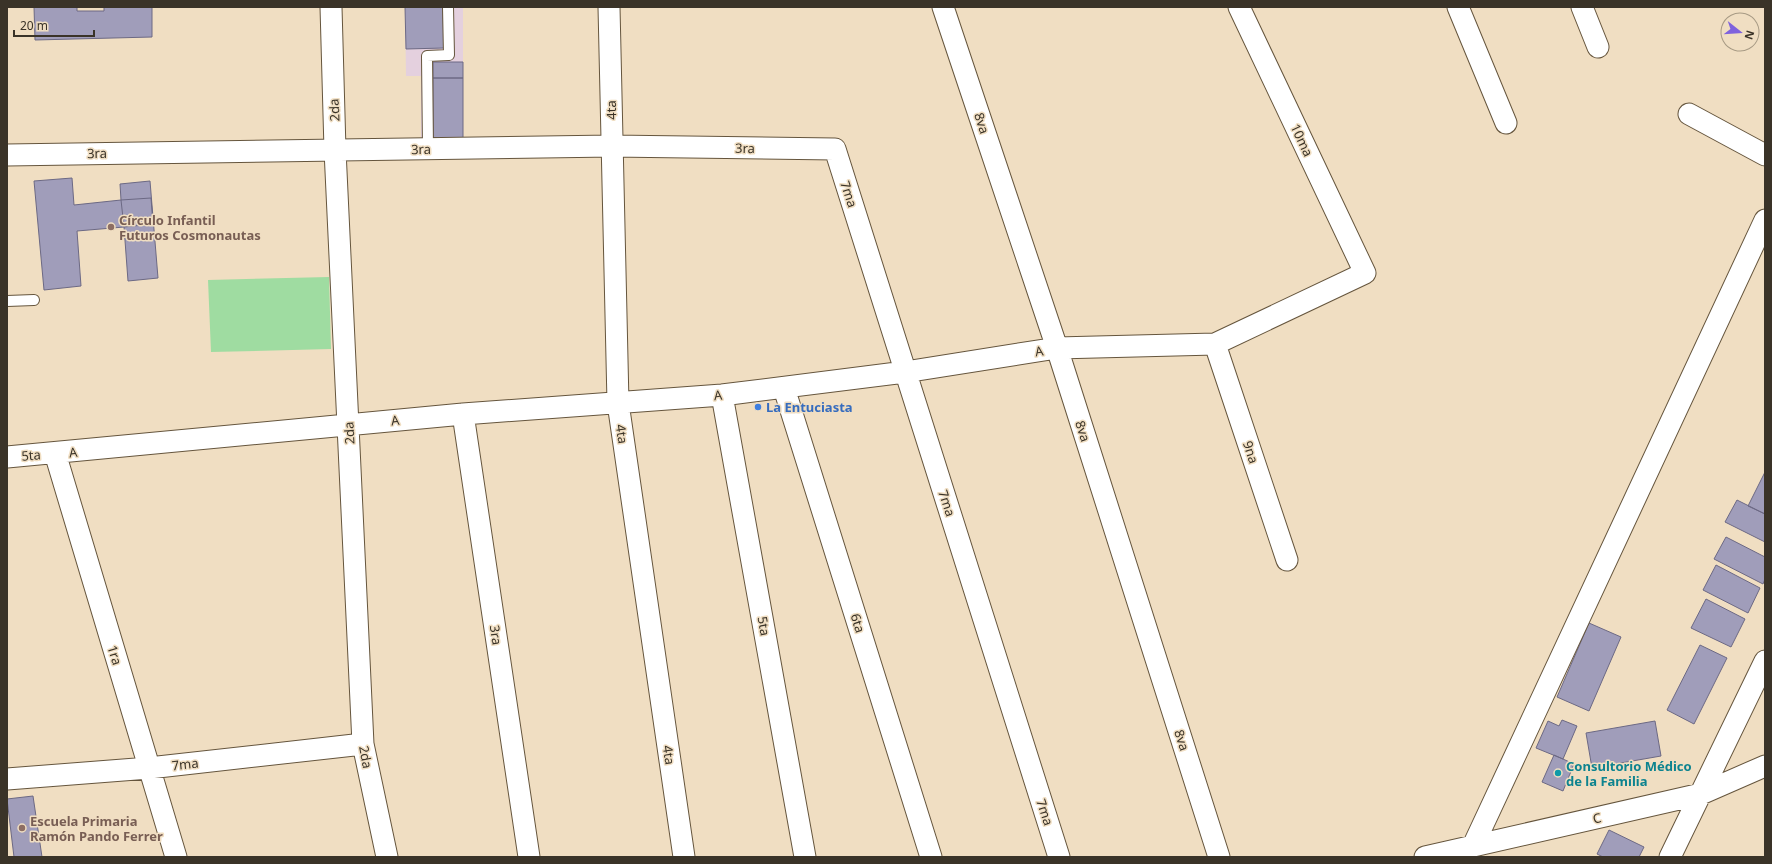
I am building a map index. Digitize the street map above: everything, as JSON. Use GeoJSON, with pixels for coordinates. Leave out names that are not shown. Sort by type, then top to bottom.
{"type":"FeatureCollection","features":[{"type":"Feature","properties":{"kind":"street","name":"2da"},"geometry":{"type":"LineString","coordinates":[[331,7],[335,150],[363,744],[386,857]]}},
{"type":"Feature","properties":{"kind":"street","name":"4ta"},"geometry":{"type":"LineString","coordinates":[[609,7],[618,403],[684,857]]}},
{"type":"Feature","properties":{"kind":"street","name":"8va"},"geometry":{"type":"LineString","coordinates":[[944,7],[1057,348],[1219,857]]}},
{"type":"Feature","properties":{"kind":"street","name":"10ma"},"geometry":{"type":"LineString","coordinates":[[1239,7],[1365,273]]}},
{"type":"Feature","properties":{"kind":"street"},"geometry":{"type":"LineString","coordinates":[[1458,7],[1506,123]]}},
{"type":"Feature","properties":{"kind":"street"},"geometry":{"type":"LineString","coordinates":[[1582,7],[1598,47]]}},
{"type":"Feature","properties":{"kind":"street"},"geometry":{"type":"LineString","coordinates":[[1689,114],[1765,155]]}},
{"type":"Feature","properties":{"kind":"street","name":"3ra"},"geometry":{"type":"LineString","coordinates":[[7,154],[612,146],[835,149]]}},
{"type":"Feature","properties":{"kind":"street","name":"7ma"},"geometry":{"type":"LineString","coordinates":[[835,149],[1059,857]]}},
{"type":"Feature","properties":{"kind":"street"},"geometry":{"type":"LineString","coordinates":[[1473,846],[1765,220]]}},
{"type":"Feature","properties":{"kind":"street","name":"A"},"geometry":{"type":"LineString","coordinates":[[54,453],[463,414],[722,395],[906,372],[1057,348],[1215,344],[1365,273]]}},
{"type":"Feature","properties":{"kind":"street","name":"9na"},"geometry":{"type":"LineString","coordinates":[[1215,344],[1287,560]]}},
{"type":"Feature","properties":{"kind":"street","name":"6ta"},"geometry":{"type":"LineString","coordinates":[[784,388],[931,857]]}},
{"type":"Feature","properties":{"kind":"street","name":"5ta"},"geometry":{"type":"LineString","coordinates":[[722,395],[805,857]]}},
{"type":"Feature","properties":{"kind":"street","name":"3ra"},"geometry":{"type":"LineString","coordinates":[[463,414],[529,857]]}},
{"type":"Feature","properties":{"kind":"street","name":"5ta"},"geometry":{"type":"LineString","coordinates":[[7,457],[54,453]]}},
{"type":"Feature","properties":{"kind":"street","name":"1ra"},"geometry":{"type":"LineString","coordinates":[[54,453],[176,857]]}},
{"type":"Feature","properties":{"kind":"street"},"geometry":{"type":"LineString","coordinates":[[1670,857],[1765,661]]}},
{"type":"Feature","properties":{"kind":"street","name":"7ma"},"geometry":{"type":"LineString","coordinates":[[7,779],[148,768],[363,744]]}},
{"type":"Feature","properties":{"kind":"street","name":"C"},"geometry":{"type":"LineString","coordinates":[[1425,857],[1701,794],[1765,766]]}},
{"type":"Feature","properties":{"kind":"lane"},"geometry":{"type":"LineString","coordinates":[[428,149],[426,56],[449,55],[448,7]]}},
{"type":"Feature","properties":{"kind":"lane"},"geometry":{"type":"LineString","coordinates":[[7,301],[34,300]]}},
{"type":"Feature","properties":{"kind":"shaded area"},"geometry":{"type":"Polygon","coordinates":[[[405,7],[463,7],[463,138],[421,139],[421,76],[406,76],[405,7]]]}},
{"type":"Feature","properties":{"kind":"green space"},"geometry":{"type":"Polygon","coordinates":[[[329,277],[331,349],[211,352],[208,280],[329,277]]]}},
{"type":"Feature","properties":{"kind":"building"},"geometry":{"type":"Polygon","coordinates":[[[34,7],[77,7],[77,11],[104,11],[104,7],[152,7],[152,37],[35,40],[34,7]]]}},
{"type":"Feature","properties":{"kind":"building"},"geometry":{"type":"Polygon","coordinates":[[[405,7],[443,7],[444,48],[406,49],[405,7]]]}},
{"type":"Feature","properties":{"kind":"building"},"geometry":{"type":"Polygon","coordinates":[[[433,62],[463,62],[463,78],[433,78],[433,62]]]}},
{"type":"Feature","properties":{"kind":"building"},"geometry":{"type":"Polygon","coordinates":[[[433,78],[463,78],[463,138],[433,138],[433,78]]]}},
{"type":"Feature","properties":{"kind":"building"},"geometry":{"type":"Polygon","coordinates":[[[72,178],[74,205],[121,200],[120,184],[150,181],[158,278],[128,281],[124,227],[77,231],[81,286],[44,290],[34,181],[72,178]]]}},
{"type":"Feature","properties":{"kind":"building"},"geometry":{"type":"Polygon","coordinates":[[[151,198],[153,224],[124,227],[121,200],[151,198]]]}},
{"type":"Feature","properties":{"kind":"building"},"geometry":{"type":"Polygon","coordinates":[[[1765,472],[1765,514],[1748,506],[1765,472]]]}},
{"type":"Feature","properties":{"kind":"building"},"geometry":{"type":"Polygon","coordinates":[[[1737,500],[1765,514],[1765,542],[1725,522],[1737,500]]]}},
{"type":"Feature","properties":{"kind":"building"},"geometry":{"type":"Polygon","coordinates":[[[1726,537],[1765,557],[1765,579],[1763,584],[1714,559],[1726,537]]]}},
{"type":"Feature","properties":{"kind":"building"},"geometry":{"type":"Polygon","coordinates":[[[1716,565],[1760,588],[1748,613],[1703,590],[1716,565]]]}},
{"type":"Feature","properties":{"kind":"building"},"geometry":{"type":"Polygon","coordinates":[[[1706,599],[1745,619],[1731,647],[1691,628],[1706,599]]]}},
{"type":"Feature","properties":{"kind":"building"},"geometry":{"type":"Polygon","coordinates":[[[1589,623],[1621,637],[1589,711],[1557,697],[1589,623]]]}},
{"type":"Feature","properties":{"kind":"building"},"geometry":{"type":"Polygon","coordinates":[[[1700,645],[1727,658],[1694,724],[1667,710],[1700,645]]]}},
{"type":"Feature","properties":{"kind":"building"},"geometry":{"type":"Polygon","coordinates":[[[1562,720],[1577,726],[1563,759],[1536,748],[1548,721],[1559,726],[1562,720]]]}},
{"type":"Feature","properties":{"kind":"building"},"geometry":{"type":"Polygon","coordinates":[[[1655,721],[1661,756],[1592,768],[1586,733],[1655,721]]]}},
{"type":"Feature","properties":{"kind":"building","name":"Consultorio Médico de la Familia"},"geometry":{"type":"Polygon","coordinates":[[[1554,755],[1574,764],[1563,791],[1542,782],[1554,755]]]}},
{"type":"Feature","properties":{"kind":"building","name":"Escuela Primaria Ramón Pando Ferrer"},"geometry":{"type":"Polygon","coordinates":[[[33,796],[42,857],[14,857],[7,799],[33,796]]]}},
{"type":"Feature","properties":{"kind":"building"},"geometry":{"type":"Polygon","coordinates":[[[1609,830],[1644,847],[1639,857],[1603,857],[1597,854],[1609,830]]]}},
{"type":"Feature","properties":{"kind":"place","name":"Círculo Infantil Futuros Cosmonautas"},"geometry":{"type":"Point","coordinates":[111,227]}},
{"type":"Feature","properties":{"kind":"place","name":"La Entuciasta"},"geometry":{"type":"Point","coordinates":[758,407]}},
{"type":"Feature","properties":{"kind":"place","name":"Consultorio Médico de la Familia"},"geometry":{"type":"Point","coordinates":[1558,773]}},
{"type":"Feature","properties":{"kind":"place","name":"Escuela Primaria Ramón Pando Ferrer"},"geometry":{"type":"Point","coordinates":[22,828]}}]}
